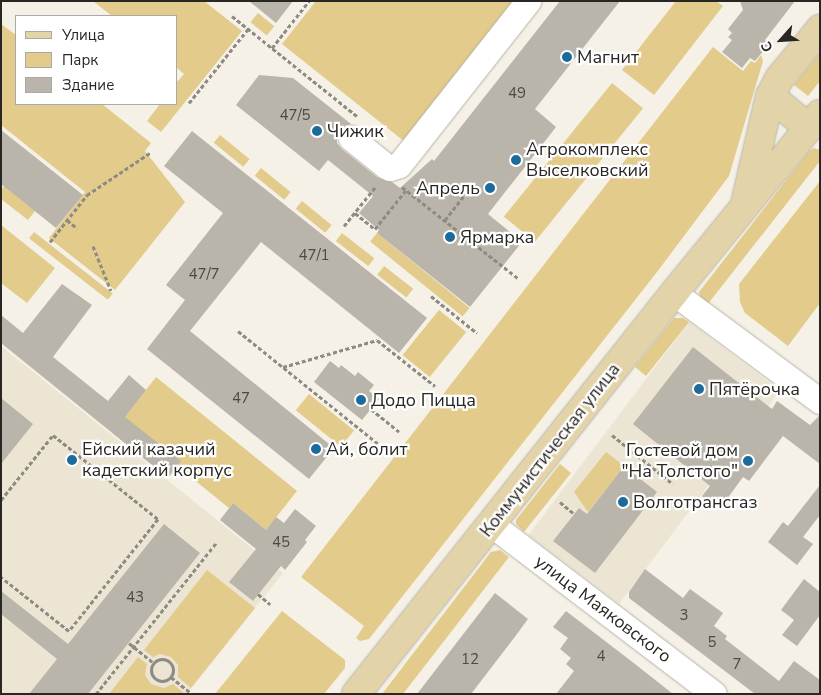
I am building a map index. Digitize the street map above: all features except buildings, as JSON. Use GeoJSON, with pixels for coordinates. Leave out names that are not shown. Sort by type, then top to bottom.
{"type":"FeatureCollection","features":[{"type":"Feature","properties":{"kind":"main road","name":"Коммунистическая улица"},"geometry":{"type":"LineString","coordinates":[[745,206],[770,96],[779,79],[820,29]]}},
{"type":"Feature","properties":{"kind":"main road"},"geometry":{"type":"LineString","coordinates":[[770,96],[814,121]]}},
{"type":"Feature","properties":{"kind":"main road","name":"Коммунистическая улица"},"geometry":{"type":"LineString","coordinates":[[356,694],[674,293],[814,121]]}},
{"type":"Feature","properties":{"kind":"street"},"geometry":{"type":"LineString","coordinates":[[356,128],[394,175],[528,1]]}},
{"type":"Feature","properties":{"kind":"street"},"geometry":{"type":"LineString","coordinates":[[674,293],[820,400]]}},
{"type":"Feature","properties":{"kind":"street","name":"улица Маяковского"},"geometry":{"type":"LineString","coordinates":[[491,524],[714,694]]}},
{"type":"Feature","properties":{"kind":"path"},"geometry":{"type":"LineString","coordinates":[[272,48],[309,1]]}},
{"type":"Feature","properties":{"kind":"path"},"geometry":{"type":"LineString","coordinates":[[232,16],[272,48],[356,128]]}},
{"type":"Feature","properties":{"kind":"path"},"geometry":{"type":"LineString","coordinates":[[189,103],[248,29]]}},
{"type":"Feature","properties":{"kind":"path"},"geometry":{"type":"LineString","coordinates":[[50,242],[86,195],[150,153]]}},
{"type":"Feature","properties":{"kind":"path"},"geometry":{"type":"LineString","coordinates":[[344,226],[354,213],[394,175],[406,190],[519,279]]}},
{"type":"Feature","properties":{"kind":"path"},"geometry":{"type":"LineString","coordinates":[[354,213],[375,229],[406,190]]}},
{"type":"Feature","properties":{"kind":"path"},"geometry":{"type":"LineString","coordinates":[[445,220],[466,193]]}},
{"type":"Feature","properties":{"kind":"path"},"geometry":{"type":"LineString","coordinates":[[67,220],[77,228]]}},
{"type":"Feature","properties":{"kind":"path"},"geometry":{"type":"LineString","coordinates":[[94,246],[111,291]]}},
{"type":"Feature","properties":{"kind":"path"},"geometry":{"type":"LineString","coordinates":[[431,296],[477,333]]}},
{"type":"Feature","properties":{"kind":"path"},"geometry":{"type":"LineString","coordinates":[[238,331],[386,450]]}},
{"type":"Feature","properties":{"kind":"path"},"geometry":{"type":"LineString","coordinates":[[283,367],[377,340],[435,386]]}},
{"type":"Feature","properties":{"kind":"path"},"geometry":{"type":"LineString","coordinates":[[370,409],[399,432]]}},
{"type":"Feature","properties":{"kind":"path"},"geometry":{"type":"LineString","coordinates":[[1,500],[53,435],[158,519],[69,631],[1,577]]}},
{"type":"Feature","properties":{"kind":"path"},"geometry":{"type":"LineString","coordinates":[[612,435],[673,484]]}},
{"type":"Feature","properties":{"kind":"path"},"geometry":{"type":"LineString","coordinates":[[109,480],[120,465]]}},
{"type":"Feature","properties":{"kind":"path"},"geometry":{"type":"LineString","coordinates":[[560,502],[573,513]]}},
{"type":"Feature","properties":{"kind":"path"},"geometry":{"type":"LineString","coordinates":[[96,694],[216,542]]}},
{"type":"Feature","properties":{"kind":"path"},"geometry":{"type":"LineString","coordinates":[[258,594],[270,604]]}},
{"type":"Feature","properties":{"kind":"path"},"geometry":{"type":"LineString","coordinates":[[129,643],[154,663]]}},
{"type":"Feature","properties":{"kind":"path"},"geometry":{"type":"LineString","coordinates":[[160,660],[167,661],[173,670],[171,677],[165,681],[155,679],[151,673],[154,663],[160,660]]}},
{"type":"Feature","properties":{"kind":"path"},"geometry":{"type":"LineString","coordinates":[[171,677],[192,694]]}},
{"type":"Feature","properties":{"kind":"shaded area"},"geometry":{"type":"Polygon","coordinates":[[[689,322],[780,391],[619,604],[528,535],[689,322]]]}},
{"type":"Feature","properties":{"kind":"shaded area","name":"Ейский казачий кадетский корпус"},"geometry":{"type":"Polygon","coordinates":[[[1,346],[283,573],[187,694],[1,694],[1,346]]]}},
{"type":"Feature","properties":{"kind":"green space"},"geometry":{"type":"Polygon","coordinates":[[[93,1],[204,1],[242,31],[161,132],[147,121],[159,105],[178,105],[178,81],[184,74],[178,69],[178,15],[111,15],[93,1]]]}},
{"type":"Feature","properties":{"kind":"green space"},"geometry":{"type":"Polygon","coordinates":[[[316,1],[516,1],[405,142],[282,44],[316,1]]]}},
{"type":"Feature","properties":{"kind":"green space"},"geometry":{"type":"Polygon","coordinates":[[[676,1],[716,1],[723,6],[654,95],[622,70],[676,1]]]}},
{"type":"Feature","properties":{"kind":"green space"},"geometry":{"type":"Polygon","coordinates":[[[258,13],[274,26],[267,36],[250,22],[258,13]]]}},
{"type":"Feature","properties":{"kind":"green space"},"geometry":{"type":"Polygon","coordinates":[[[1,24],[15,34],[15,105],[103,105],[151,143],[145,151],[185,202],[115,290],[49,238],[85,192],[1,125],[1,24]]]}},
{"type":"Feature","properties":{"kind":"green space"},"geometry":{"type":"Polygon","coordinates":[[[713,47],[743,71],[751,61],[755,63],[761,55],[763,61],[729,176],[657,272],[369,639],[360,641],[356,638],[364,626],[301,577],[713,47]]]}},
{"type":"Feature","properties":{"kind":"green space"},"geometry":{"type":"Polygon","coordinates":[[[820,53],[820,81],[808,96],[794,85],[820,53]]]}},
{"type":"Feature","properties":{"kind":"green space"},"geometry":{"type":"Polygon","coordinates":[[[612,83],[643,108],[535,242],[504,217],[612,83]]]}},
{"type":"Feature","properties":{"kind":"green space"},"geometry":{"type":"Polygon","coordinates":[[[220,135],[250,159],[243,167],[214,143],[220,135]]]}},
{"type":"Feature","properties":{"kind":"green space"},"geometry":{"type":"Polygon","coordinates":[[[814,148],[820,150],[820,161],[707,305],[701,300],[699,292],[809,151],[814,148]]]}},
{"type":"Feature","properties":{"kind":"green space"},"geometry":{"type":"Polygon","coordinates":[[[261,168],[291,192],[284,200],[255,176],[261,168]]]}},
{"type":"Feature","properties":{"kind":"green space"},"geometry":{"type":"Polygon","coordinates":[[[820,181],[820,303],[788,346],[745,313],[740,302],[739,284],[820,181]]]}},
{"type":"Feature","properties":{"kind":"green space"},"geometry":{"type":"Polygon","coordinates":[[[4,186],[35,211],[28,220],[1,199],[1,190],[4,186]]]}},
{"type":"Feature","properties":{"kind":"green space"},"geometry":{"type":"Polygon","coordinates":[[[302,201],[332,225],[325,233],[296,209],[302,201]]]}},
{"type":"Feature","properties":{"kind":"green space"},"geometry":{"type":"Polygon","coordinates":[[[1,225],[55,268],[27,303],[1,283],[1,225]]]}},
{"type":"Feature","properties":{"kind":"green space"},"geometry":{"type":"Polygon","coordinates":[[[34,232],[113,294],[108,300],[29,238],[34,232]]]}},
{"type":"Feature","properties":{"kind":"green space"},"geometry":{"type":"Polygon","coordinates":[[[342,233],[374,258],[368,266],[336,241],[342,233]]]}},
{"type":"Feature","properties":{"kind":"green space"},"geometry":{"type":"Polygon","coordinates":[[[377,233],[469,308],[463,316],[370,242],[377,233]]]}},
{"type":"Feature","properties":{"kind":"green space"},"geometry":{"type":"Polygon","coordinates":[[[384,266],[413,289],[406,297],[377,275],[384,266]]]}},
{"type":"Feature","properties":{"kind":"green space"},"geometry":{"type":"Polygon","coordinates":[[[439,310],[466,332],[430,377],[402,355],[439,310]]]}},
{"type":"Feature","properties":{"kind":"green space"},"geometry":{"type":"Polygon","coordinates":[[[674,318],[683,318],[689,322],[646,376],[635,367],[674,318]]]}},
{"type":"Feature","properties":{"kind":"green space"},"geometry":{"type":"Polygon","coordinates":[[[156,377],[297,491],[266,530],[233,503],[229,508],[177,466],[128,445],[112,433],[156,377]]]}},
{"type":"Feature","properties":{"kind":"green space"},"geometry":{"type":"Polygon","coordinates":[[[309,394],[354,431],[341,447],[296,410],[309,394]]]}},
{"type":"Feature","properties":{"kind":"green space"},"geometry":{"type":"Polygon","coordinates":[[[606,452],[624,466],[588,512],[574,492],[606,452]]]}},
{"type":"Feature","properties":{"kind":"green space"},"geometry":{"type":"Polygon","coordinates":[[[560,464],[571,473],[524,532],[516,524],[516,520],[560,464]]]}},
{"type":"Feature","properties":{"kind":"green space"},"geometry":{"type":"Polygon","coordinates":[[[500,550],[509,557],[403,694],[382,694],[491,552],[500,550]]]}},
{"type":"Feature","properties":{"kind":"green space"},"geometry":{"type":"Polygon","coordinates":[[[207,570],[255,608],[191,688],[178,677],[178,665],[171,657],[160,654],[153,657],[144,650],[207,570]]]}},
{"type":"Feature","properties":{"kind":"green space"},"geometry":{"type":"Polygon","coordinates":[[[282,611],[345,660],[345,668],[324,694],[215,694],[282,611]]]}},
{"type":"Feature","properties":{"kind":"green space"},"geometry":{"type":"Polygon","coordinates":[[[138,657],[147,664],[145,675],[151,684],[164,688],[173,684],[185,694],[109,694],[138,657]]]}},
{"type":"Feature","properties":{"kind":"place","name":"Магнит"},"geometry":{"type":"Point","coordinates":[567,57]}},
{"type":"Feature","properties":{"kind":"place","name":"Чижик"},"geometry":{"type":"Point","coordinates":[317,131]}},
{"type":"Feature","properties":{"kind":"place","name":"Агрокомплекс Выселковский"},"geometry":{"type":"Point","coordinates":[516,160]}},
{"type":"Feature","properties":{"kind":"place","name":"Апрель"},"geometry":{"type":"Point","coordinates":[490,188]}},
{"type":"Feature","properties":{"kind":"place","name":"Ярмарка"},"geometry":{"type":"Point","coordinates":[450,237]}},
{"type":"Feature","properties":{"kind":"place","name":"Пятёрочка"},"geometry":{"type":"Point","coordinates":[699,389]}},
{"type":"Feature","properties":{"kind":"place","name":"Додо Пицца"},"geometry":{"type":"Point","coordinates":[361,400]}},
{"type":"Feature","properties":{"kind":"place","name":"Ай, болит"},"geometry":{"type":"Point","coordinates":[316,449]}},
{"type":"Feature","properties":{"kind":"place","name":"Ейский казачий кадетский корпус"},"geometry":{"type":"Point","coordinates":[72,460]}},
{"type":"Feature","properties":{"kind":"place","name":"Гостевой дом \"На Толстого\""},"geometry":{"type":"Point","coordinates":[748,461]}},
{"type":"Feature","properties":{"kind":"place","name":"Волготрансгаз"},"geometry":{"type":"Point","coordinates":[623,502]}}]}
